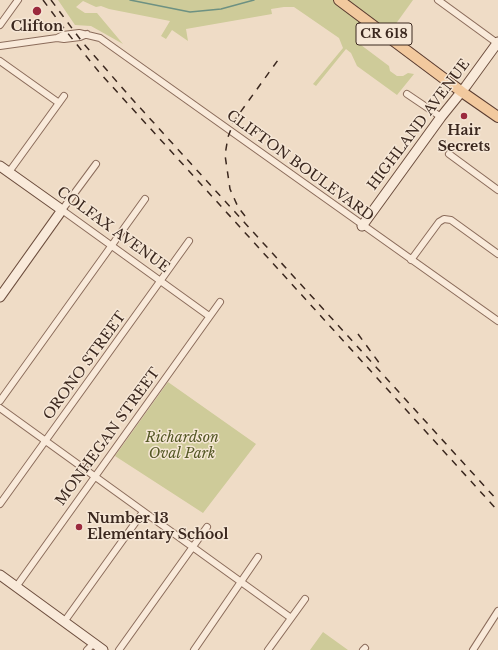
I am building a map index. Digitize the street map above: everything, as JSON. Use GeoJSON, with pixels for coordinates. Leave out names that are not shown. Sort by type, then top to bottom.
{"type":"FeatureCollection","features":[{"type":"Feature","properties":{"kind":"main road","name":"CR 618"},"geometry":{"type":"LineString","coordinates":[[340,0],[462,92],[498,117]]}},
{"type":"Feature","properties":{"kind":"street"},"geometry":{"type":"LineString","coordinates":[[0,25],[18,0]]}},
{"type":"Feature","properties":{"kind":"street"},"geometry":{"type":"LineString","coordinates":[[438,0],[498,43]]}},
{"type":"Feature","properties":{"kind":"street"},"geometry":{"type":"LineString","coordinates":[[447,6],[452,0]]}},
{"type":"Feature","properties":{"kind":"street","name":"CLIFTON BOULEVARD"},"geometry":{"type":"LineString","coordinates":[[0,46],[57,38],[63,35],[79,33],[100,38],[498,322]]}},
{"type":"Feature","properties":{"kind":"street","name":"HIGHLAND AVENUE"},"geometry":{"type":"LineString","coordinates":[[362,226],[441,117],[462,92],[498,43]]}},
{"type":"Feature","properties":{"kind":"street"},"geometry":{"type":"LineString","coordinates":[[0,61],[59,103]]}},
{"type":"Feature","properties":{"kind":"street"},"geometry":{"type":"LineString","coordinates":[[407,94],[441,117]]}},
{"type":"Feature","properties":{"kind":"street"},"geometry":{"type":"LineString","coordinates":[[9,172],[64,96]]}},
{"type":"Feature","properties":{"kind":"street"},"geometry":{"type":"LineString","coordinates":[[449,154],[498,190]]}},
{"type":"Feature","properties":{"kind":"street"},"geometry":{"type":"LineString","coordinates":[[0,297],[96,164]]}},
{"type":"Feature","properties":{"kind":"street","name":"COLFAX AVENUE"},"geometry":{"type":"LineString","coordinates":[[0,166],[209,316]]}},
{"type":"Feature","properties":{"kind":"street"},"geometry":{"type":"LineString","coordinates":[[0,401],[146,199]]}},
{"type":"Feature","properties":{"kind":"street"},"geometry":{"type":"LineString","coordinates":[[411,260],[439,222],[444,219],[451,220],[498,254]]}},
{"type":"Feature","properties":{"kind":"street","name":"ORONO STREET"},"geometry":{"type":"LineString","coordinates":[[0,504],[189,241]]}},
{"type":"Feature","properties":{"kind":"street","name":"MONHEGAN STREET"},"geometry":{"type":"LineString","coordinates":[[16,587],[220,302]]}},
{"type":"Feature","properties":{"kind":"street"},"geometry":{"type":"LineString","coordinates":[[0,408],[45,442],[291,618]]}},
{"type":"Feature","properties":{"kind":"street"},"geometry":{"type":"LineString","coordinates":[[64,622],[143,512]]}},
{"type":"Feature","properties":{"kind":"street"},"geometry":{"type":"LineString","coordinates":[[119,650],[193,548],[207,526]]}},
{"type":"Feature","properties":{"kind":"street"},"geometry":{"type":"LineString","coordinates":[[194,650],[258,557]]}},
{"type":"Feature","properties":{"kind":"street"},"geometry":{"type":"LineString","coordinates":[[0,575],[103,650]]}},
{"type":"Feature","properties":{"kind":"street"},"geometry":{"type":"LineString","coordinates":[[268,650],[304,599]]}},
{"type":"Feature","properties":{"kind":"street"},"geometry":{"type":"LineString","coordinates":[[473,650],[498,611]]}},
{"type":"Feature","properties":{"kind":"street"},"geometry":{"type":"LineString","coordinates":[[87,650],[94,643]]}},
{"type":"Feature","properties":{"kind":"green space"},"geometry":{"type":"Polygon","coordinates":[[[58,0],[337,0],[371,31],[361,45],[389,66],[390,71],[397,76],[403,76],[408,73],[414,74],[397,95],[357,66],[351,53],[346,49],[316,86],[313,84],[343,48],[339,38],[294,7],[271,9],[272,14],[186,29],[188,41],[172,30],[166,39],[161,36],[170,21],[109,9],[101,6],[96,7],[83,1],[76,7],[85,13],[97,13],[123,44],[91,26],[75,25],[58,0]]]}},
{"type":"Feature","properties":{"kind":"green space"},"geometry":{"type":"Polygon","coordinates":[[[342,0],[413,0],[390,32],[342,0]]]}},
{"type":"Feature","properties":{"kind":"green space","name":"Richardson Oval Park"},"geometry":{"type":"Polygon","coordinates":[[[168,382],[256,444],[203,513],[115,456],[168,382]]]}},
{"type":"Feature","properties":{"kind":"green space"},"geometry":{"type":"Polygon","coordinates":[[[323,632],[348,650],[310,650],[323,632]]]}},
{"type":"Feature","properties":{"kind":"waterway"},"geometry":{"type":"LineString","coordinates":[[130,0],[190,12],[221,9],[254,0]]}},
{"type":"Feature","properties":{"kind":"railway"},"geometry":{"type":"LineString","coordinates":[[43,0],[99,72],[498,511]]}},
{"type":"Feature","properties":{"kind":"railway"},"geometry":{"type":"LineString","coordinates":[[51,0],[83,43],[133,100],[498,501]]}},
{"type":"Feature","properties":{"kind":"railway"},"geometry":{"type":"LineString","coordinates":[[245,216],[238,207],[230,189],[225,155],[228,137],[234,121],[278,60]]}},
{"type":"Feature","properties":{"kind":"railway"},"geometry":{"type":"LineString","coordinates":[[358,334],[380,364]]}},
{"type":"Feature","properties":{"kind":"place","name":"Clifton"},"geometry":{"type":"Point","coordinates":[37,11]}},
{"type":"Feature","properties":{"kind":"place","name":"Hair Secrets"},"geometry":{"type":"Point","coordinates":[464,116]}},
{"type":"Feature","properties":{"kind":"place","name":"Number 13 Elementary School"},"geometry":{"type":"Point","coordinates":[79,527]}}]}
